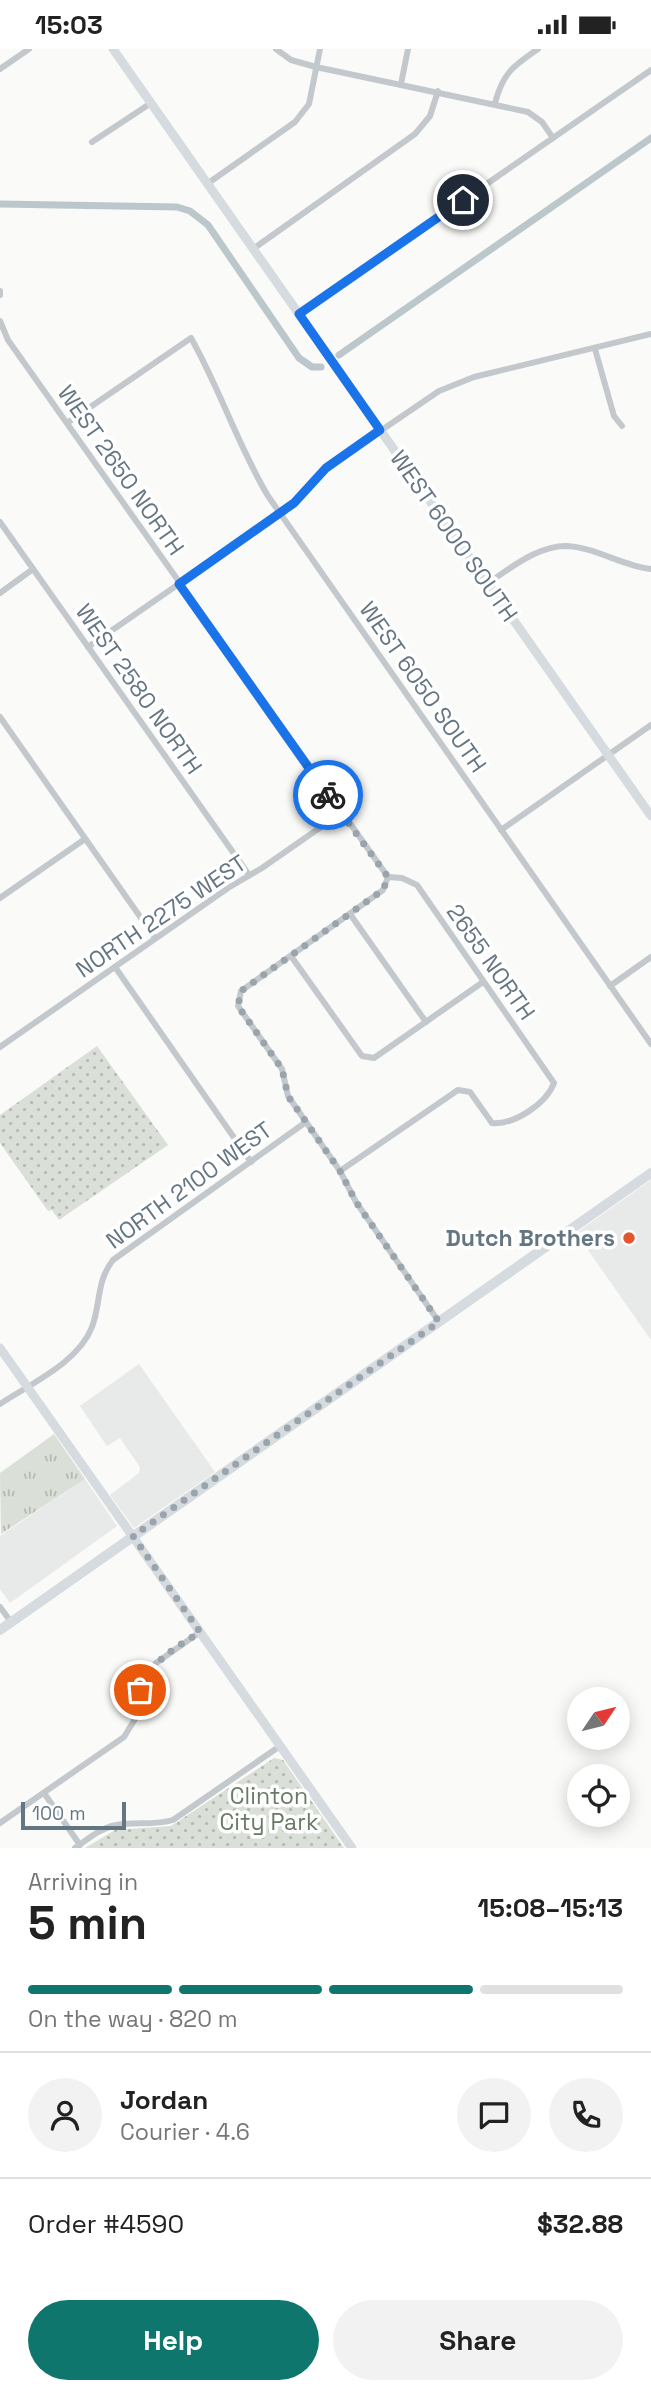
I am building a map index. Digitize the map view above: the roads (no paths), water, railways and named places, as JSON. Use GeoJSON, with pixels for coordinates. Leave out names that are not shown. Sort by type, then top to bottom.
{"type":"FeatureCollection","features":[{"type":"Feature","properties":{"kind":"main road"},"geometry":{"type":"LineString","coordinates":[[0,1630],[651,1173]]}},
{"type":"Feature","properties":{"kind":"street"},"geometry":{"type":"LineString","coordinates":[[0,69],[29,49]]}},
{"type":"Feature","properties":{"kind":"street","name":"WEST 6000 SOUTH"},"geometry":{"type":"LineString","coordinates":[[113,49],[651,816]]}},
{"type":"Feature","properties":{"kind":"street"},"geometry":{"type":"LineString","coordinates":[[276,49],[291,60],[316,67],[528,112],[542,123],[553,138]]}},
{"type":"Feature","properties":{"kind":"street"},"geometry":{"type":"LineString","coordinates":[[207,184],[295,122],[309,104],[320,49]]}},
{"type":"Feature","properties":{"kind":"street"},"geometry":{"type":"LineString","coordinates":[[401,84],[408,49]]}},
{"type":"Feature","properties":{"kind":"street"},"geometry":{"type":"LineString","coordinates":[[495,103],[500,82],[513,67],[538,49]]}},
{"type":"Feature","properties":{"kind":"street"},"geometry":{"type":"LineString","coordinates":[[299,314],[651,70]]}},
{"type":"Feature","properties":{"kind":"street"},"geometry":{"type":"LineString","coordinates":[[253,249],[415,134],[430,116],[438,92]]}},
{"type":"Feature","properties":{"kind":"street"},"geometry":{"type":"LineString","coordinates":[[92,142],[151,103]]}},
{"type":"Feature","properties":{"kind":"street","name":"WEST 2650 NORTH"},"geometry":{"type":"LineString","coordinates":[[0,321],[8,340],[388,877]]}},
{"type":"Feature","properties":{"kind":"street"},"geometry":{"type":"LineString","coordinates":[[88,647],[280,513],[299,498],[326,468],[439,391],[474,377],[651,334]]}},
{"type":"Feature","properties":{"kind":"street","name":"WEST 6050 SOUTH"},"geometry":{"type":"LineString","coordinates":[[66,423],[191,338],[218,390],[250,467],[651,1044]]}},
{"type":"Feature","properties":{"kind":"street"},"geometry":{"type":"LineString","coordinates":[[595,348],[614,417],[622,426]]}},
{"type":"Feature","properties":{"kind":"street","name":"WEST 2580 NORTH"},"geometry":{"type":"LineString","coordinates":[[0,523],[249,875]]}},
{"type":"Feature","properties":{"kind":"street"},"geometry":{"type":"LineString","coordinates":[[488,583],[523,560],[545,550],[567,546],[631,567],[651,569]]}},
{"type":"Feature","properties":{"kind":"street"},"geometry":{"type":"LineString","coordinates":[[0,593],[33,569]]}},
{"type":"Feature","properties":{"kind":"street"},"geometry":{"type":"LineString","coordinates":[[0,717],[155,939]]}},
{"type":"Feature","properties":{"kind":"street"},"geometry":{"type":"LineString","coordinates":[[502,830],[651,725]]}},
{"type":"Feature","properties":{"kind":"street","name":"NORTH 2275 WEST"},"geometry":{"type":"LineString","coordinates":[[0,1047],[341,813]]}},
{"type":"Feature","properties":{"kind":"street"},"geometry":{"type":"LineString","coordinates":[[0,898],[85,839]]}},
{"type":"Feature","properties":{"kind":"street"},"geometry":{"type":"LineString","coordinates":[[388,877],[383,890],[241,991],[238,1006],[282,1069],[288,1096],[340,1171],[356,1202],[439,1322]]}},
{"type":"Feature","properties":{"kind":"street","name":"2655 NORTH"},"geometry":{"type":"LineString","coordinates":[[340,1171],[458,1090],[470,1092],[492,1123],[506,1124],[549,1096],[554,1083],[416,885],[402,878],[388,877]]}},
{"type":"Feature","properties":{"kind":"street"},"geometry":{"type":"LineString","coordinates":[[350,914],[426,1022]]}},
{"type":"Feature","properties":{"kind":"street"},"geometry":{"type":"LineString","coordinates":[[291,956],[362,1056],[374,1058],[483,982]]}},
{"type":"Feature","properties":{"kind":"street"},"geometry":{"type":"LineString","coordinates":[[610,986],[651,957]]}},
{"type":"Feature","properties":{"kind":"street"},"geometry":{"type":"LineString","coordinates":[[115,967],[251,1162]]}},
{"type":"Feature","properties":{"kind":"street","name":"NORTH 2100 WEST"},"geometry":{"type":"LineString","coordinates":[[0,1404],[81,1346],[93,1323],[99,1285],[113,1260],[306,1122]]}},
{"type":"Feature","properties":{"kind":"street"},"geometry":{"type":"LineString","coordinates":[[0,1348],[352,1848]]}},
{"type":"Feature","properties":{"kind":"street"},"geometry":{"type":"LineString","coordinates":[[0,1607],[11,1622]]}},
{"type":"Feature","properties":{"kind":"street"},"geometry":{"type":"LineString","coordinates":[[0,1823],[124,1737],[138,1714],[145,1675],[156,1663],[200,1632]]}},
{"type":"Feature","properties":{"kind":"street"},"geometry":{"type":"LineString","coordinates":[[44,1793],[78,1846],[102,1830],[117,1825],[159,1825],[173,1820],[280,1746]]}},
{"type":"Feature","properties":{"kind":"waterway"},"geometry":{"type":"LineString","coordinates":[[339,355],[651,138]]}},
{"type":"Feature","properties":{"kind":"waterway"},"geometry":{"type":"LineString","coordinates":[[0,204],[177,207],[190,211],[208,225],[299,358],[312,367],[321,367]]}},
{"type":"Feature","properties":{"kind":"place","name":"Dutch Brothers"},"geometry":{"type":"Point","coordinates":[629,1238]}},
{"type":"Feature","properties":{"kind":"park label","name":"Clinton City Park"},"geometry":{"type":"Point","coordinates":[269,1809]}}]}
